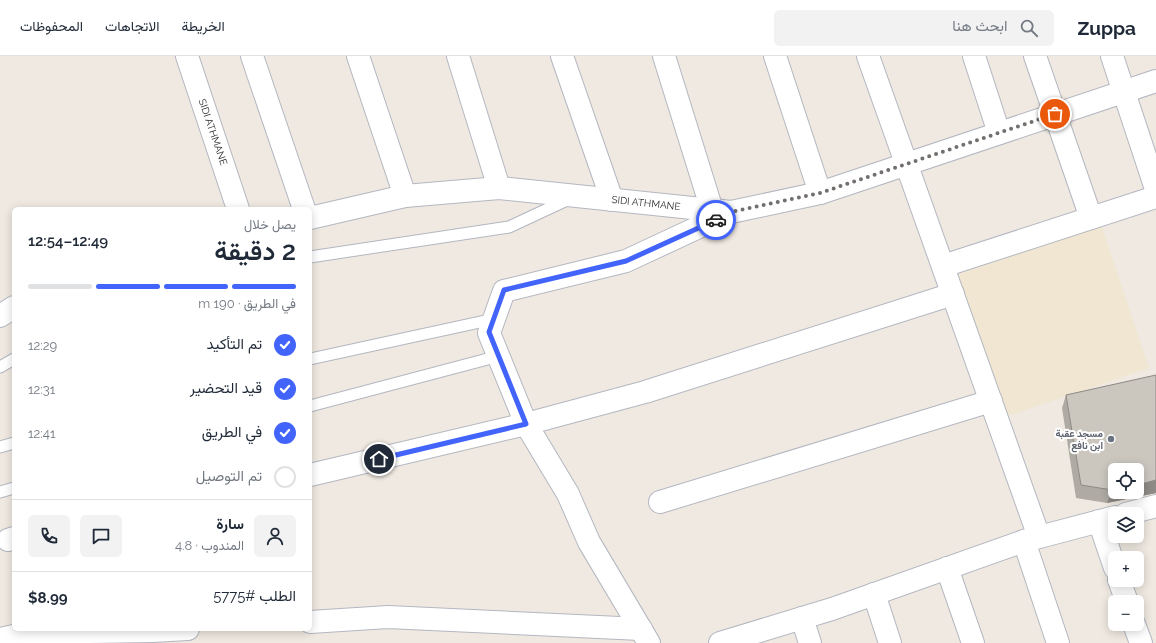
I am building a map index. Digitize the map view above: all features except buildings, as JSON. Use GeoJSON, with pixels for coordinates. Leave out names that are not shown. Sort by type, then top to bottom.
{"type":"FeatureCollection","features":[{"type":"Feature","properties":{"kind":"street","name":"SIDI ATHMANE"},"geometry":{"type":"LineString","coordinates":[[187,56],[237,207]]}},
{"type":"Feature","properties":{"kind":"street"},"geometry":{"type":"LineString","coordinates":[[252,56],[303,207]]}},
{"type":"Feature","properties":{"kind":"street"},"geometry":{"type":"LineString","coordinates":[[358,56],[405,196]]}},
{"type":"Feature","properties":{"kind":"street"},"geometry":{"type":"LineString","coordinates":[[458,56],[499,188]]}},
{"type":"Feature","properties":{"kind":"street"},"geometry":{"type":"LineString","coordinates":[[562,56],[612,200]]}},
{"type":"Feature","properties":{"kind":"street"},"geometry":{"type":"LineString","coordinates":[[645,636],[589,542],[568,494],[526,424],[489,332],[504,290],[626,261],[722,211],[664,56]]}},
{"type":"Feature","properties":{"kind":"street"},"geometry":{"type":"LineString","coordinates":[[775,56],[820,193]]}},
{"type":"Feature","properties":{"kind":"street"},"geometry":{"type":"LineString","coordinates":[[868,56],[991,401],[1032,539],[1058,643]]}},
{"type":"Feature","properties":{"kind":"street"},"geometry":{"type":"LineString","coordinates":[[974,56],[999,133]]}},
{"type":"Feature","properties":{"kind":"street"},"geometry":{"type":"LineString","coordinates":[[1035,56],[1091,218]]}},
{"type":"Feature","properties":{"kind":"street"},"geometry":{"type":"LineString","coordinates":[[1112,56],[1156,188]]}},
{"type":"Feature","properties":{"kind":"street","name":"SIDI ATHMANE"},"geometry":{"type":"LineString","coordinates":[[312,218],[405,196],[499,188],[722,211],[820,193],[1156,81]]}},
{"type":"Feature","properties":{"kind":"street"},"geometry":{"type":"LineString","coordinates":[[943,266],[1156,197]]}},
{"type":"Feature","properties":{"kind":"street"},"geometry":{"type":"LineString","coordinates":[[312,475],[526,424],[645,392],[953,294]]}},
{"type":"Feature","properties":{"kind":"street"},"geometry":{"type":"LineString","coordinates":[[0,316],[12,308]]}},
{"type":"Feature","properties":{"kind":"street"},"geometry":{"type":"LineString","coordinates":[[660,502],[991,401]]}},
{"type":"Feature","properties":{"kind":"street"},"geometry":{"type":"LineString","coordinates":[[1144,509],[1156,506]]}},
{"type":"Feature","properties":{"kind":"street"},"geometry":{"type":"LineString","coordinates":[[727,642],[874,594],[1032,539],[1107,519],[1112,551]]}},
{"type":"Feature","properties":{"kind":"street"},"geometry":{"type":"LineString","coordinates":[[947,568],[973,643]]}},
{"type":"Feature","properties":{"kind":"street"},"geometry":{"type":"LineString","coordinates":[[874,594],[890,643]]}},
{"type":"Feature","properties":{"kind":"street"},"geometry":{"type":"LineString","coordinates":[[312,622],[388,617],[645,636]]}},
{"type":"Feature","properties":{"kind":"street"},"geometry":{"type":"LineString","coordinates":[[802,618],[810,643]]}},
{"type":"Feature","properties":{"kind":"street"},"geometry":{"type":"LineString","coordinates":[[0,639],[27,633],[152,631]]}},
{"type":"Feature","properties":{"kind":"street"},"geometry":{"type":"LineString","coordinates":[[1137,631],[1141,643]]}},
{"type":"Feature","properties":{"kind":"lane"},"geometry":{"type":"LineString","coordinates":[[312,257],[509,227],[575,196]]}},
{"type":"Feature","properties":{"kind":"lane"},"geometry":{"type":"LineString","coordinates":[[312,360],[494,319]]}},
{"type":"Feature","properties":{"kind":"lane"},"geometry":{"type":"LineString","coordinates":[[312,405],[499,356]]}},
{"type":"Feature","properties":{"kind":"lane"},"geometry":{"type":"LineString","coordinates":[[0,367],[12,360]]}},
{"type":"Feature","properties":{"kind":"lane"},"geometry":{"type":"LineString","coordinates":[[0,447],[12,444]]}},
{"type":"Feature","properties":{"kind":"lane"},"geometry":{"type":"LineString","coordinates":[[0,492],[12,489]]}},
{"type":"Feature","properties":{"kind":"shaded area"},"geometry":{"type":"Polygon","coordinates":[[[1101,225],[1149,368],[1005,417],[957,273],[1101,225]]]}},
{"type":"Feature","properties":{"kind":"way so far"},"geometry":{"type":"LineString","coordinates":[[716,220],[731,212],[820,193],[1055,114]]}},
{"type":"Feature","properties":{"kind":"place","name":"مسجد عقبة ابن نافع"},"geometry":{"type":"Point","coordinates":[1111,439]}},
{"type":"Feature","properties":{"kind":"route"},"geometry":{"type":"LineString","coordinates":[[379,459],[526,424],[489,332],[504,290],[626,261],[716,220]]}}]}
